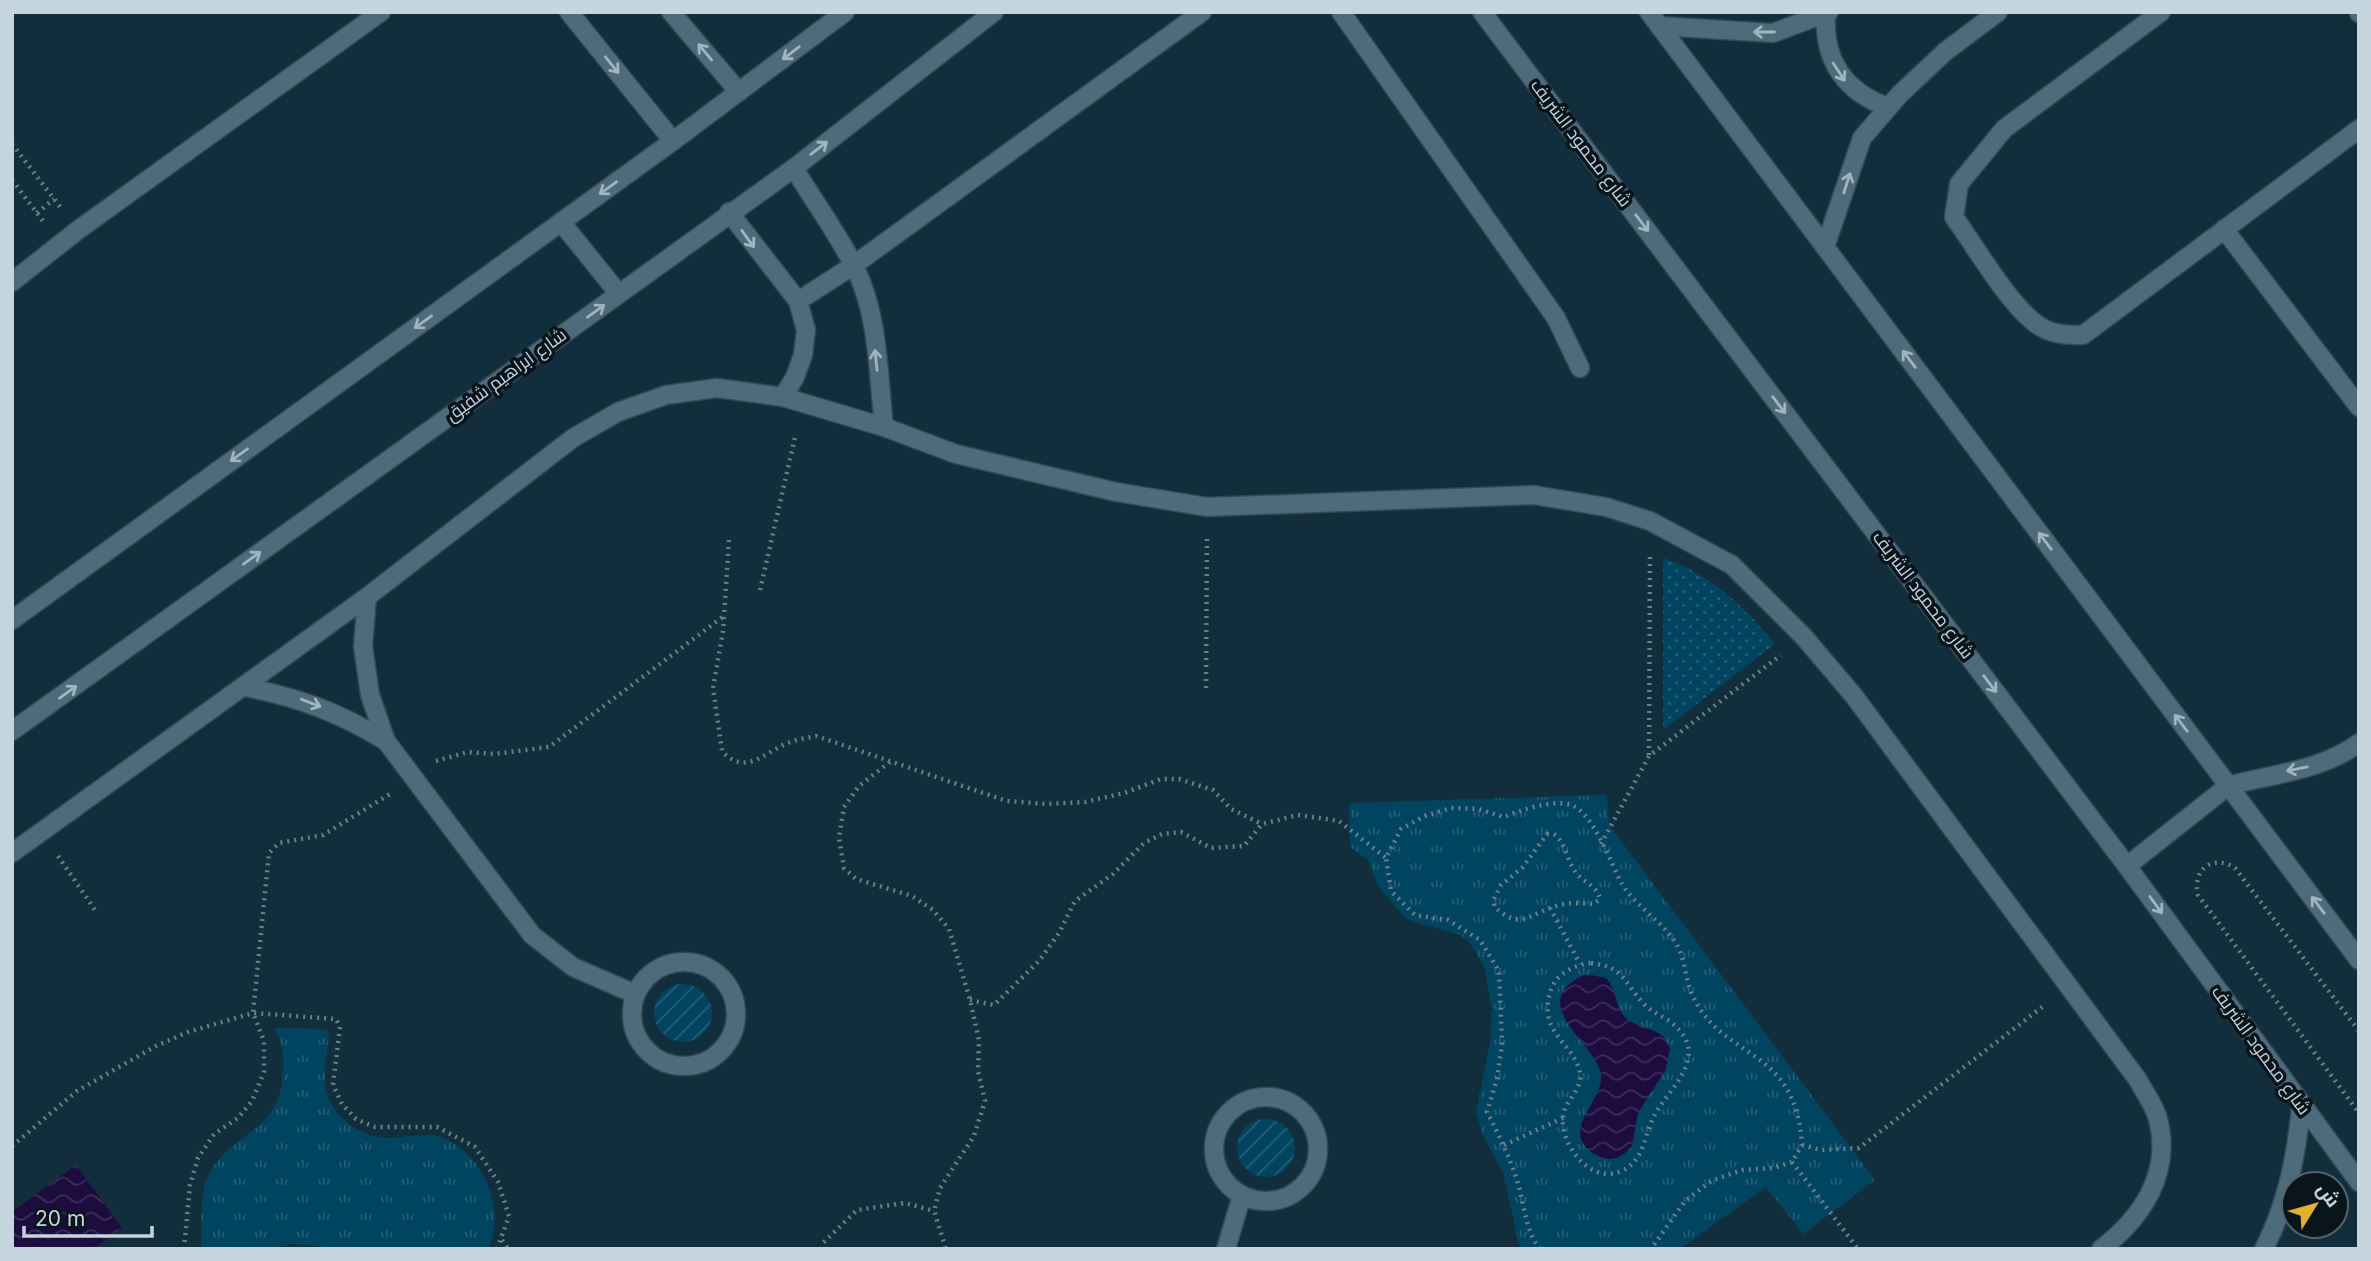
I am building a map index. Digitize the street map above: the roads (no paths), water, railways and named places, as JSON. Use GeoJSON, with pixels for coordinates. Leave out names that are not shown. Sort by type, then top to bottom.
{"type":"FeatureCollection","features":[{"type":"Feature","properties":{"kind":"street"},"geometry":{"type":"LineString","coordinates":[[12,282],[78,230],[381,12]]}},
{"type":"Feature","properties":{"kind":"street"},"geometry":{"type":"LineString","coordinates":[[569,12],[673,141]]}},
{"type":"Feature","properties":{"kind":"street"},"geometry":{"type":"LineString","coordinates":[[671,12],[739,92]]}},
{"type":"Feature","properties":{"kind":"street"},"geometry":{"type":"LineString","coordinates":[[12,620],[673,141],[845,12]]}},
{"type":"Feature","properties":{"kind":"street","name":"شارع ابراهيم شفيق"},"geometry":{"type":"LineString","coordinates":[[12,732],[793,168],[994,12]]}},
{"type":"Feature","properties":{"kind":"street"},"geometry":{"type":"LineString","coordinates":[[798,301],[854,265],[1202,12]]}},
{"type":"Feature","properties":{"kind":"street"},"geometry":{"type":"LineString","coordinates":[[1341,12],[1556,318],[1580,368]]}},
{"type":"Feature","properties":{"kind":"street","name":"شارع محمود الشريف"},"geometry":{"type":"LineString","coordinates":[[1482,12],[2127,866],[2301,1108],[2359,1182]]}},
{"type":"Feature","properties":{"kind":"street"},"geometry":{"type":"LineString","coordinates":[[1825,247],[1862,138],[1888,107],[1946,51],[1998,12]]}},
{"type":"Feature","properties":{"kind":"street"},"geometry":{"type":"LineString","coordinates":[[2161,12],[2004,129],[1959,184],[1954,216],[2026,317],[2043,329],[2063,335],[2083,335],[2359,129]]}},
{"type":"Feature","properties":{"kind":"street"},"geometry":{"type":"LineString","coordinates":[[1654,19],[1773,33],[1828,13],[1828,49],[1843,80],[1856,92],[1888,107]]}},
{"type":"Feature","properties":{"kind":"street"},"geometry":{"type":"LineString","coordinates":[[1654,19],[2359,960]]}},
{"type":"Feature","properties":{"kind":"street"},"geometry":{"type":"LineString","coordinates":[[793,168],[854,265],[865,295],[873,334],[884,427]]}},
{"type":"Feature","properties":{"kind":"street"},"geometry":{"type":"LineString","coordinates":[[729,212],[798,301],[806,330],[803,355],[795,377],[783,397]]}},
{"type":"Feature","properties":{"kind":"street"},"geometry":{"type":"LineString","coordinates":[[561,222],[619,294]]}},
{"type":"Feature","properties":{"kind":"street"},"geometry":{"type":"LineString","coordinates":[[2224,229],[2359,407]]}},
{"type":"Feature","properties":{"kind":"street"},"geometry":{"type":"LineString","coordinates":[[12,853],[367,597],[573,438],[618,412],[666,395],[717,388],[783,397],[884,427],[956,454],[1116,492],[1207,507],[1534,495],[1606,506],[1650,521],[1731,565],[1804,637],[1854,696],[2138,1080],[2158,1118],[2161,1160],[2149,1201],[2121,1233],[2101,1249]]}},
{"type":"Feature","properties":{"kind":"street"},"geometry":{"type":"LineString","coordinates":[[367,597],[365,658],[370,695],[386,741],[532,935],[573,967],[635,994]]}},
{"type":"Feature","properties":{"kind":"street"},"geometry":{"type":"LineString","coordinates":[[244,687],[295,697],[343,715],[386,741]]}},
{"type":"Feature","properties":{"kind":"street"},"geometry":{"type":"LineString","coordinates":[[2127,866],[2228,786],[2308,767],[2343,755],[2359,743]]}},
{"type":"Feature","properties":{"kind":"street"},"geometry":{"type":"LineString","coordinates":[[681,961],[698,963],[714,971],[731,991],[736,1018],[732,1035],[722,1050],[707,1061],[690,1066],[672,1065],[655,1058],[642,1045],[634,1031],[631,1015],[635,994],[651,972],[665,964],[681,961]]}},
{"type":"Feature","properties":{"kind":"street"},"geometry":{"type":"LineString","coordinates":[[1263,1096],[1279,1098],[1296,1106],[1309,1118],[1316,1135],[1318,1153],[1314,1171],[1304,1186],[1289,1196],[1272,1202],[1254,1200],[1242,1195],[1224,1181],[1216,1166],[1213,1150],[1215,1134],[1222,1119],[1247,1100],[1263,1096]]}},
{"type":"Feature","properties":{"kind":"street"},"geometry":{"type":"LineString","coordinates":[[2264,1249],[2290,1179],[2301,1108]]}},
{"type":"Feature","properties":{"kind":"street"},"geometry":{"type":"LineString","coordinates":[[1226,1249],[1242,1195]]}},
{"type":"Feature","properties":{"kind":"water"},"geometry":{"type":"Polygon","coordinates":[[[1586,974],[1606,978],[1622,1014],[1632,1022],[1658,1033],[1670,1049],[1666,1069],[1638,1113],[1632,1146],[1613,1159],[1596,1155],[1582,1141],[1582,1123],[1596,1095],[1601,1076],[1597,1064],[1568,1024],[1562,1011],[1561,998],[1568,986],[1586,974]]]}},
{"type":"Feature","properties":{"kind":"water"},"geometry":{"type":"Polygon","coordinates":[[[76,1165],[122,1228],[94,1249],[12,1249],[12,1212],[76,1165]]]}}]}
